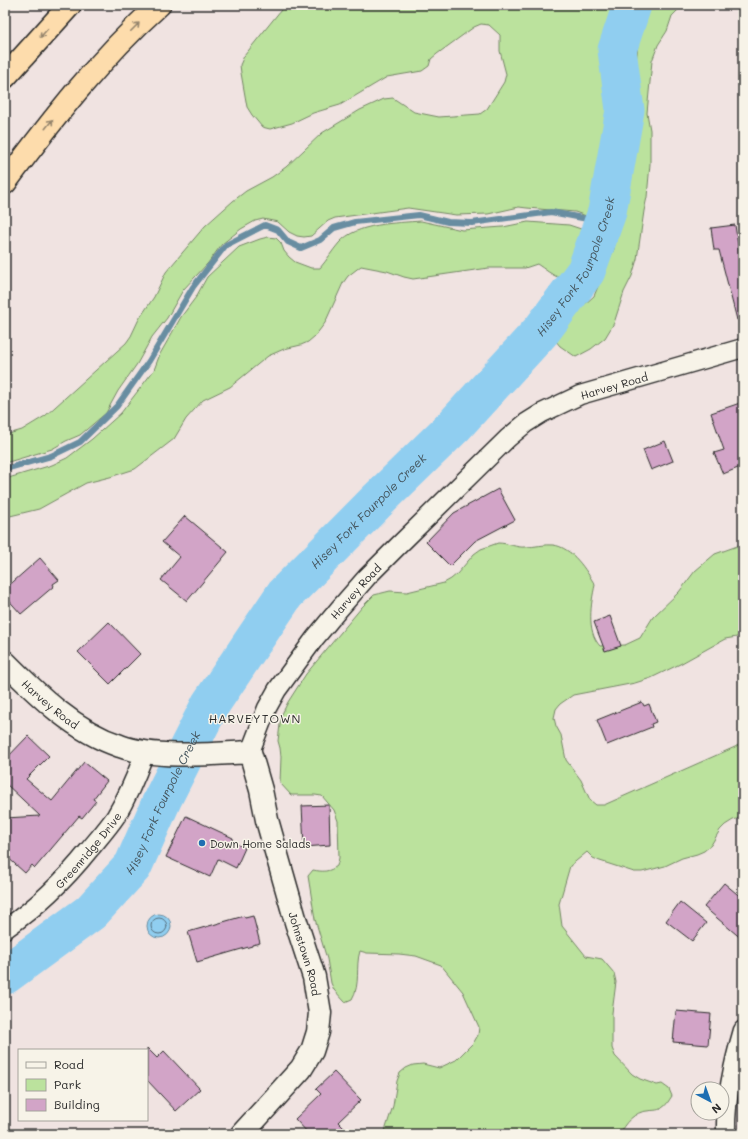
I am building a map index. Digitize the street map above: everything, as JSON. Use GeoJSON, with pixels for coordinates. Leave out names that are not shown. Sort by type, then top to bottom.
{"type":"FeatureCollection","features":[{"type":"Feature","properties":{"kind":"highway"},"geometry":{"type":"LineString","coordinates":[[5,77],[70,5]]}},
{"type":"Feature","properties":{"kind":"highway"},"geometry":{"type":"LineString","coordinates":[[5,184],[50,123],[90,75],[158,5]]}},
{"type":"Feature","properties":{"kind":"street","name":"Harvey Road"},"geometry":{"type":"LineString","coordinates":[[5,662],[34,691],[68,719],[93,734],[120,746],[153,753],[208,754],[250,752],[267,708],[278,690],[315,638],[338,609],[398,546],[508,438],[526,423],[542,413],[580,395],[743,348]]}},
{"type":"Feature","properties":{"kind":"street","name":"Johnstown Road"},"geometry":{"type":"LineString","coordinates":[[242,1134],[282,1092],[301,1069],[312,1051],[318,1032],[320,1013],[314,977],[296,922],[267,820],[261,790],[250,752]]}},
{"type":"Feature","properties":{"kind":"street","name":"Greenridge Drive"},"geometry":{"type":"LineString","coordinates":[[5,929],[19,920],[53,891],[97,841],[115,816],[153,753]]}},
{"type":"Feature","properties":{"kind":"street"},"geometry":{"type":"LineString","coordinates":[[726,1134],[730,1080],[743,1030]]}},
{"type":"Feature","properties":{"kind":"green space"},"geometry":{"type":"Polygon","coordinates":[[[285,5],[623,5],[619,11],[610,41],[609,81],[614,114],[612,142],[616,164],[599,206],[589,217],[575,212],[519,207],[488,214],[456,215],[408,208],[335,218],[328,221],[311,236],[304,237],[297,236],[289,232],[278,222],[263,219],[255,221],[241,229],[222,244],[208,263],[183,290],[167,318],[152,337],[137,364],[118,391],[106,413],[80,435],[52,449],[5,463],[5,435],[22,430],[45,416],[126,343],[139,319],[154,297],[166,272],[205,226],[246,191],[272,177],[286,167],[322,133],[360,110],[384,99],[393,98],[414,112],[439,117],[480,114],[487,109],[504,82],[506,74],[500,51],[500,35],[489,25],[481,24],[474,27],[437,54],[431,59],[429,66],[422,71],[387,77],[340,105],[313,113],[292,123],[270,129],[262,127],[247,107],[240,65],[244,56],[285,5]]]}},
{"type":"Feature","properties":{"kind":"green space"},"geometry":{"type":"Polygon","coordinates":[[[647,5],[683,5],[672,16],[667,31],[658,45],[652,61],[647,113],[650,130],[650,164],[647,197],[637,259],[614,323],[605,338],[591,349],[576,357],[560,346],[555,340],[566,321],[594,296],[614,249],[639,122],[635,102],[635,74],[640,24],[647,5]]]}},
{"type":"Feature","properties":{"kind":"green space"},"geometry":{"type":"Polygon","coordinates":[[[421,221],[462,230],[503,227],[528,222],[569,225],[584,230],[589,235],[587,250],[582,262],[573,272],[560,278],[551,274],[537,264],[525,268],[489,268],[413,279],[387,271],[361,266],[348,276],[343,283],[325,323],[315,336],[308,342],[301,345],[284,349],[268,356],[230,387],[203,400],[186,419],[174,439],[135,469],[86,483],[39,509],[5,516],[5,479],[52,465],[67,458],[92,439],[121,413],[154,370],[160,354],[181,317],[196,297],[207,277],[239,247],[268,237],[276,238],[281,243],[284,251],[295,262],[311,268],[320,268],[339,243],[346,236],[356,231],[377,225],[421,221]]]}},
{"type":"Feature","properties":{"kind":"green space"},"geometry":{"type":"Polygon","coordinates":[[[498,543],[522,547],[553,545],[566,550],[578,560],[595,585],[591,608],[591,625],[596,640],[600,646],[625,645],[640,638],[653,617],[679,592],[695,571],[715,554],[743,544],[743,636],[725,639],[651,678],[635,683],[573,695],[560,704],[556,709],[554,718],[561,735],[566,760],[581,780],[590,800],[596,805],[604,805],[735,747],[743,742],[743,817],[733,820],[725,825],[720,830],[711,845],[704,851],[682,858],[665,866],[642,872],[634,872],[600,861],[593,858],[587,852],[570,866],[559,904],[562,926],[586,956],[602,959],[614,973],[616,982],[612,1013],[612,1048],[615,1056],[632,1074],[640,1079],[657,1085],[662,1084],[669,1089],[672,1096],[667,1104],[662,1108],[639,1113],[634,1116],[627,1122],[620,1134],[384,1134],[393,1106],[397,1081],[400,1073],[413,1065],[423,1064],[439,1068],[456,1060],[474,1042],[478,1035],[479,1027],[463,992],[441,965],[416,956],[367,953],[360,951],[355,993],[352,999],[345,1002],[334,990],[331,983],[327,959],[315,919],[308,876],[313,870],[326,871],[337,866],[339,858],[338,821],[334,810],[322,796],[291,795],[280,783],[281,757],[278,741],[281,716],[306,674],[362,607],[374,595],[390,591],[407,592],[444,583],[457,574],[474,554],[481,549],[498,543]]]}},
{"type":"Feature","properties":{"kind":"water"},"geometry":{"type":"Polygon","coordinates":[[[159,914],[168,917],[171,926],[168,935],[159,938],[150,935],[147,926],[150,917],[159,914]]]}},
{"type":"Feature","properties":{"kind":"building"},"geometry":{"type":"Polygon","coordinates":[[[735,225],[739,252],[743,251],[743,319],[737,320],[719,250],[714,250],[711,228],[735,225]]]}},
{"type":"Feature","properties":{"kind":"building"},"geometry":{"type":"Polygon","coordinates":[[[740,403],[743,412],[743,466],[723,474],[714,453],[724,450],[711,413],[740,403]]]}},
{"type":"Feature","properties":{"kind":"building"},"geometry":{"type":"Polygon","coordinates":[[[665,441],[673,461],[651,470],[643,450],[665,441]]]}},
{"type":"Feature","properties":{"kind":"building"},"geometry":{"type":"Polygon","coordinates":[[[498,489],[515,520],[475,541],[450,566],[426,542],[454,513],[498,489]]]}},
{"type":"Feature","properties":{"kind":"building"},"geometry":{"type":"Polygon","coordinates":[[[185,516],[228,552],[187,601],[161,580],[180,557],[162,542],[185,516]]]}},
{"type":"Feature","properties":{"kind":"building"},"geometry":{"type":"Polygon","coordinates":[[[40,558],[59,580],[21,614],[5,596],[5,589],[40,558]]]}},
{"type":"Feature","properties":{"kind":"building"},"geometry":{"type":"Polygon","coordinates":[[[610,616],[621,646],[605,651],[594,622],[610,616]]]}},
{"type":"Feature","properties":{"kind":"building"},"geometry":{"type":"Polygon","coordinates":[[[109,622],[140,654],[110,684],[78,652],[109,622]]]}},
{"type":"Feature","properties":{"kind":"building"},"geometry":{"type":"Polygon","coordinates":[[[642,702],[644,706],[649,704],[656,722],[651,724],[652,727],[607,745],[597,720],[642,702]]]}},
{"type":"Feature","properties":{"kind":"building"},"geometry":{"type":"Polygon","coordinates":[[[28,736],[49,756],[26,779],[52,801],[84,762],[107,781],[93,799],[96,801],[82,818],[79,816],[35,868],[32,865],[25,873],[5,855],[5,818],[40,816],[5,783],[5,760],[28,736]]]}},
{"type":"Feature","properties":{"kind":"building"},"geometry":{"type":"Polygon","coordinates":[[[329,805],[330,845],[304,847],[302,806],[329,805]]]}},
{"type":"Feature","properties":{"kind":"building","name":"Down Home Salads"},"geometry":{"type":"Polygon","coordinates":[[[186,816],[233,838],[232,842],[245,848],[236,868],[218,859],[210,877],[166,857],[186,816]]]}},
{"type":"Feature","properties":{"kind":"building"},"geometry":{"type":"Polygon","coordinates":[[[724,883],[743,899],[743,940],[704,907],[724,883]]]}},
{"type":"Feature","properties":{"kind":"building"},"geometry":{"type":"Polygon","coordinates":[[[680,902],[706,923],[692,941],[666,921],[680,902]]]}},
{"type":"Feature","properties":{"kind":"building"},"geometry":{"type":"Polygon","coordinates":[[[244,916],[245,918],[253,916],[260,943],[197,962],[188,932],[244,916]]]}},
{"type":"Feature","properties":{"kind":"building"},"geometry":{"type":"Polygon","coordinates":[[[676,1011],[711,1014],[708,1045],[673,1042],[676,1011]]]}},
{"type":"Feature","properties":{"kind":"building"},"geometry":{"type":"Polygon","coordinates":[[[148,1049],[157,1058],[164,1051],[200,1089],[176,1111],[148,1081],[148,1049]]]}},
{"type":"Feature","properties":{"kind":"building"},"geometry":{"type":"Polygon","coordinates":[[[334,1072],[361,1100],[338,1122],[350,1134],[309,1134],[295,1119],[321,1094],[316,1089],[334,1072]]]}},
{"type":"Feature","properties":{"kind":"waterway","name":"Hisey Fork Fourpole Creek"},"geometry":{"type":"LineString","coordinates":[[5,975],[91,912],[133,866],[163,798],[210,705],[285,594],[454,426],[542,330],[586,271],[607,212],[625,110],[617,50],[632,5]]}},
{"type":"Feature","properties":{"kind":"waterway"},"geometry":{"type":"LineString","coordinates":[[5,469],[51,456],[80,442],[117,406],[149,361],[193,287],[226,245],[265,225],[278,230],[288,242],[301,248],[320,240],[334,228],[355,222],[419,215],[448,222],[472,223],[551,212],[603,222]]}},
{"type":"Feature","properties":{"kind":"place","name":"Down Home Salads"},"geometry":{"type":"Point","coordinates":[202,843]}},
{"type":"Feature","properties":{"kind":"district","name":"HARVEYTOWN"},"geometry":{"type":"Point","coordinates":[255,718]}}]}
